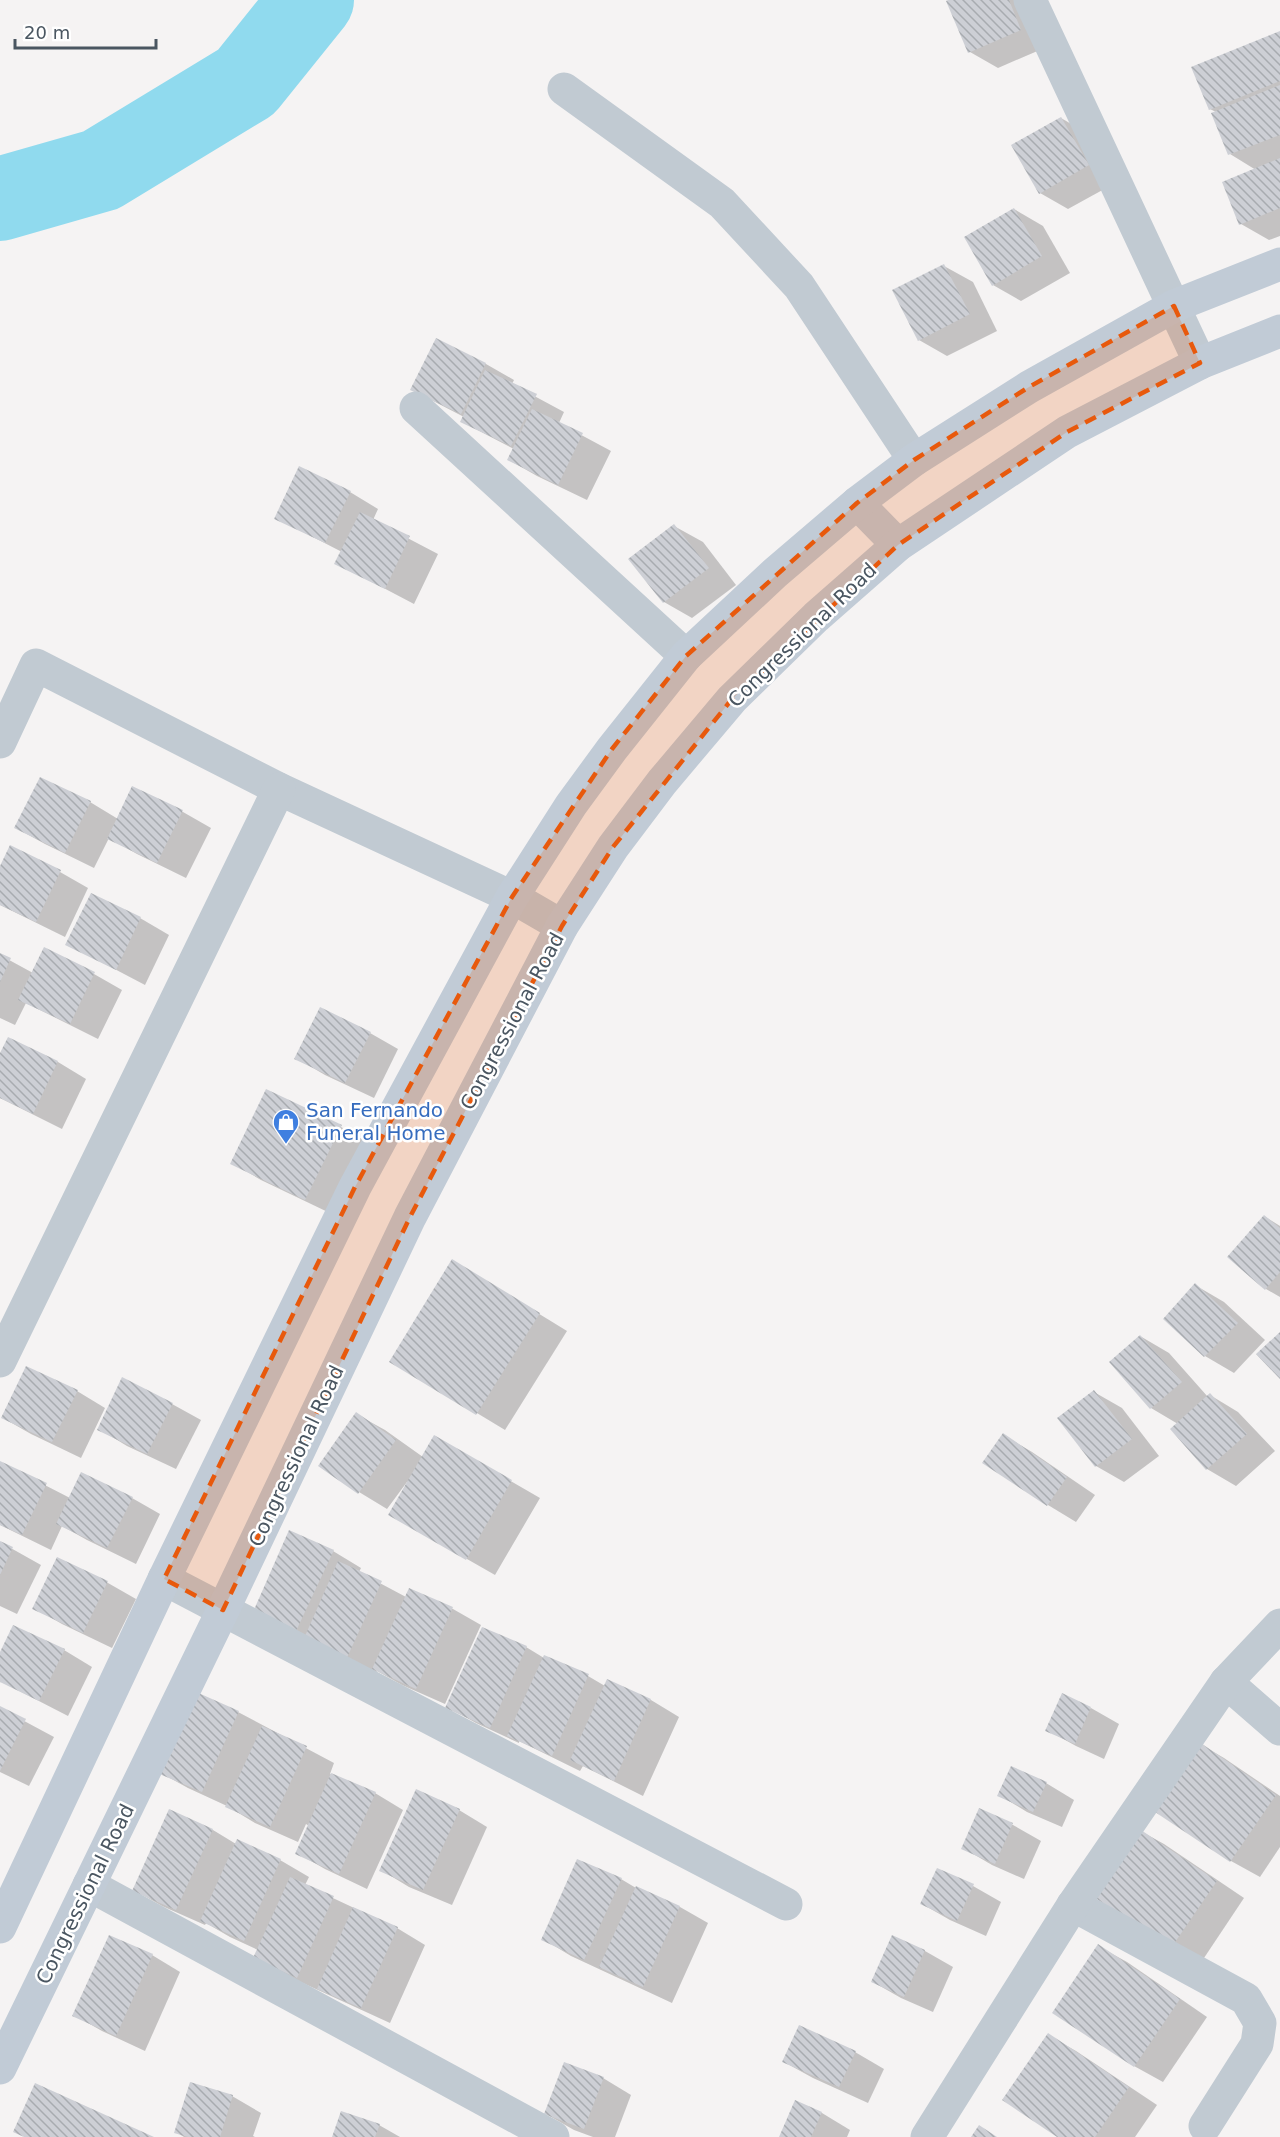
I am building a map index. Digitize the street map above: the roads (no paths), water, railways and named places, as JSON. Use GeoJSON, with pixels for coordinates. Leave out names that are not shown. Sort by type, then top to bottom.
{"type":"FeatureCollection","features":[{"type":"Feature","properties":{"kind":"main road"},"geometry":{"type":"LineString","coordinates":[[0,1927],[164,1579],[355,1187],[512,897],[592,777],[686,656],[775,573],[857,503],[914,460],[1029,387],[1174,306],[1280,264]]}},
{"type":"Feature","properties":{"kind":"main road","name":"Congressional Road"},"geometry":{"type":"LineString","coordinates":[[0,2068],[223,1610],[410,1217],[562,926],[613,848],[655,791],[732,699],[816,618],[898,545],[1067,432],[1200,363],[1280,331]]}},
{"type":"Feature","properties":{"kind":"main road"},"geometry":{"type":"LineString","coordinates":[[857,503],[898,545]]}},
{"type":"Feature","properties":{"kind":"street"},"geometry":{"type":"LineString","coordinates":[[1030,0],[1200,363]]}},
{"type":"Feature","properties":{"kind":"street"},"geometry":{"type":"LineString","coordinates":[[564,89],[722,202],[799,286],[914,460]]}},
{"type":"Feature","properties":{"kind":"street"},"geometry":{"type":"LineString","coordinates":[[416,408],[686,656]]}},
{"type":"Feature","properties":{"kind":"street"},"geometry":{"type":"LineString","coordinates":[[0,742],[36,665],[279,789],[512,897],[562,926]]}},
{"type":"Feature","properties":{"kind":"street"},"geometry":{"type":"LineString","coordinates":[[0,1361],[279,789]]}},
{"type":"Feature","properties":{"kind":"street"},"geometry":{"type":"LineString","coordinates":[[164,1579],[786,1904]]}},
{"type":"Feature","properties":{"kind":"street"},"geometry":{"type":"LineString","coordinates":[[927,2137],[1073,1905],[1226,1682],[1280,1625]]}},
{"type":"Feature","properties":{"kind":"street"},"geometry":{"type":"LineString","coordinates":[[1226,1682],[1280,1729]]}},
{"type":"Feature","properties":{"kind":"street"},"geometry":{"type":"LineString","coordinates":[[89,1885],[554,2137]]}},
{"type":"Feature","properties":{"kind":"street"},"geometry":{"type":"LineString","coordinates":[[1073,1905],[1246,1999],[1260,2023],[1257,2044],[1205,2127]]}},
{"type":"Feature","properties":{"kind":"waterway"},"geometry":{"type":"LineString","coordinates":[[0,199],[101,170],[246,82],[312,0]]}},
{"type":"Feature","properties":{"kind":"place","name":"San Fernando Funeral Home"},"geometry":{"type":"Point","coordinates":[286,1145]}}]}
